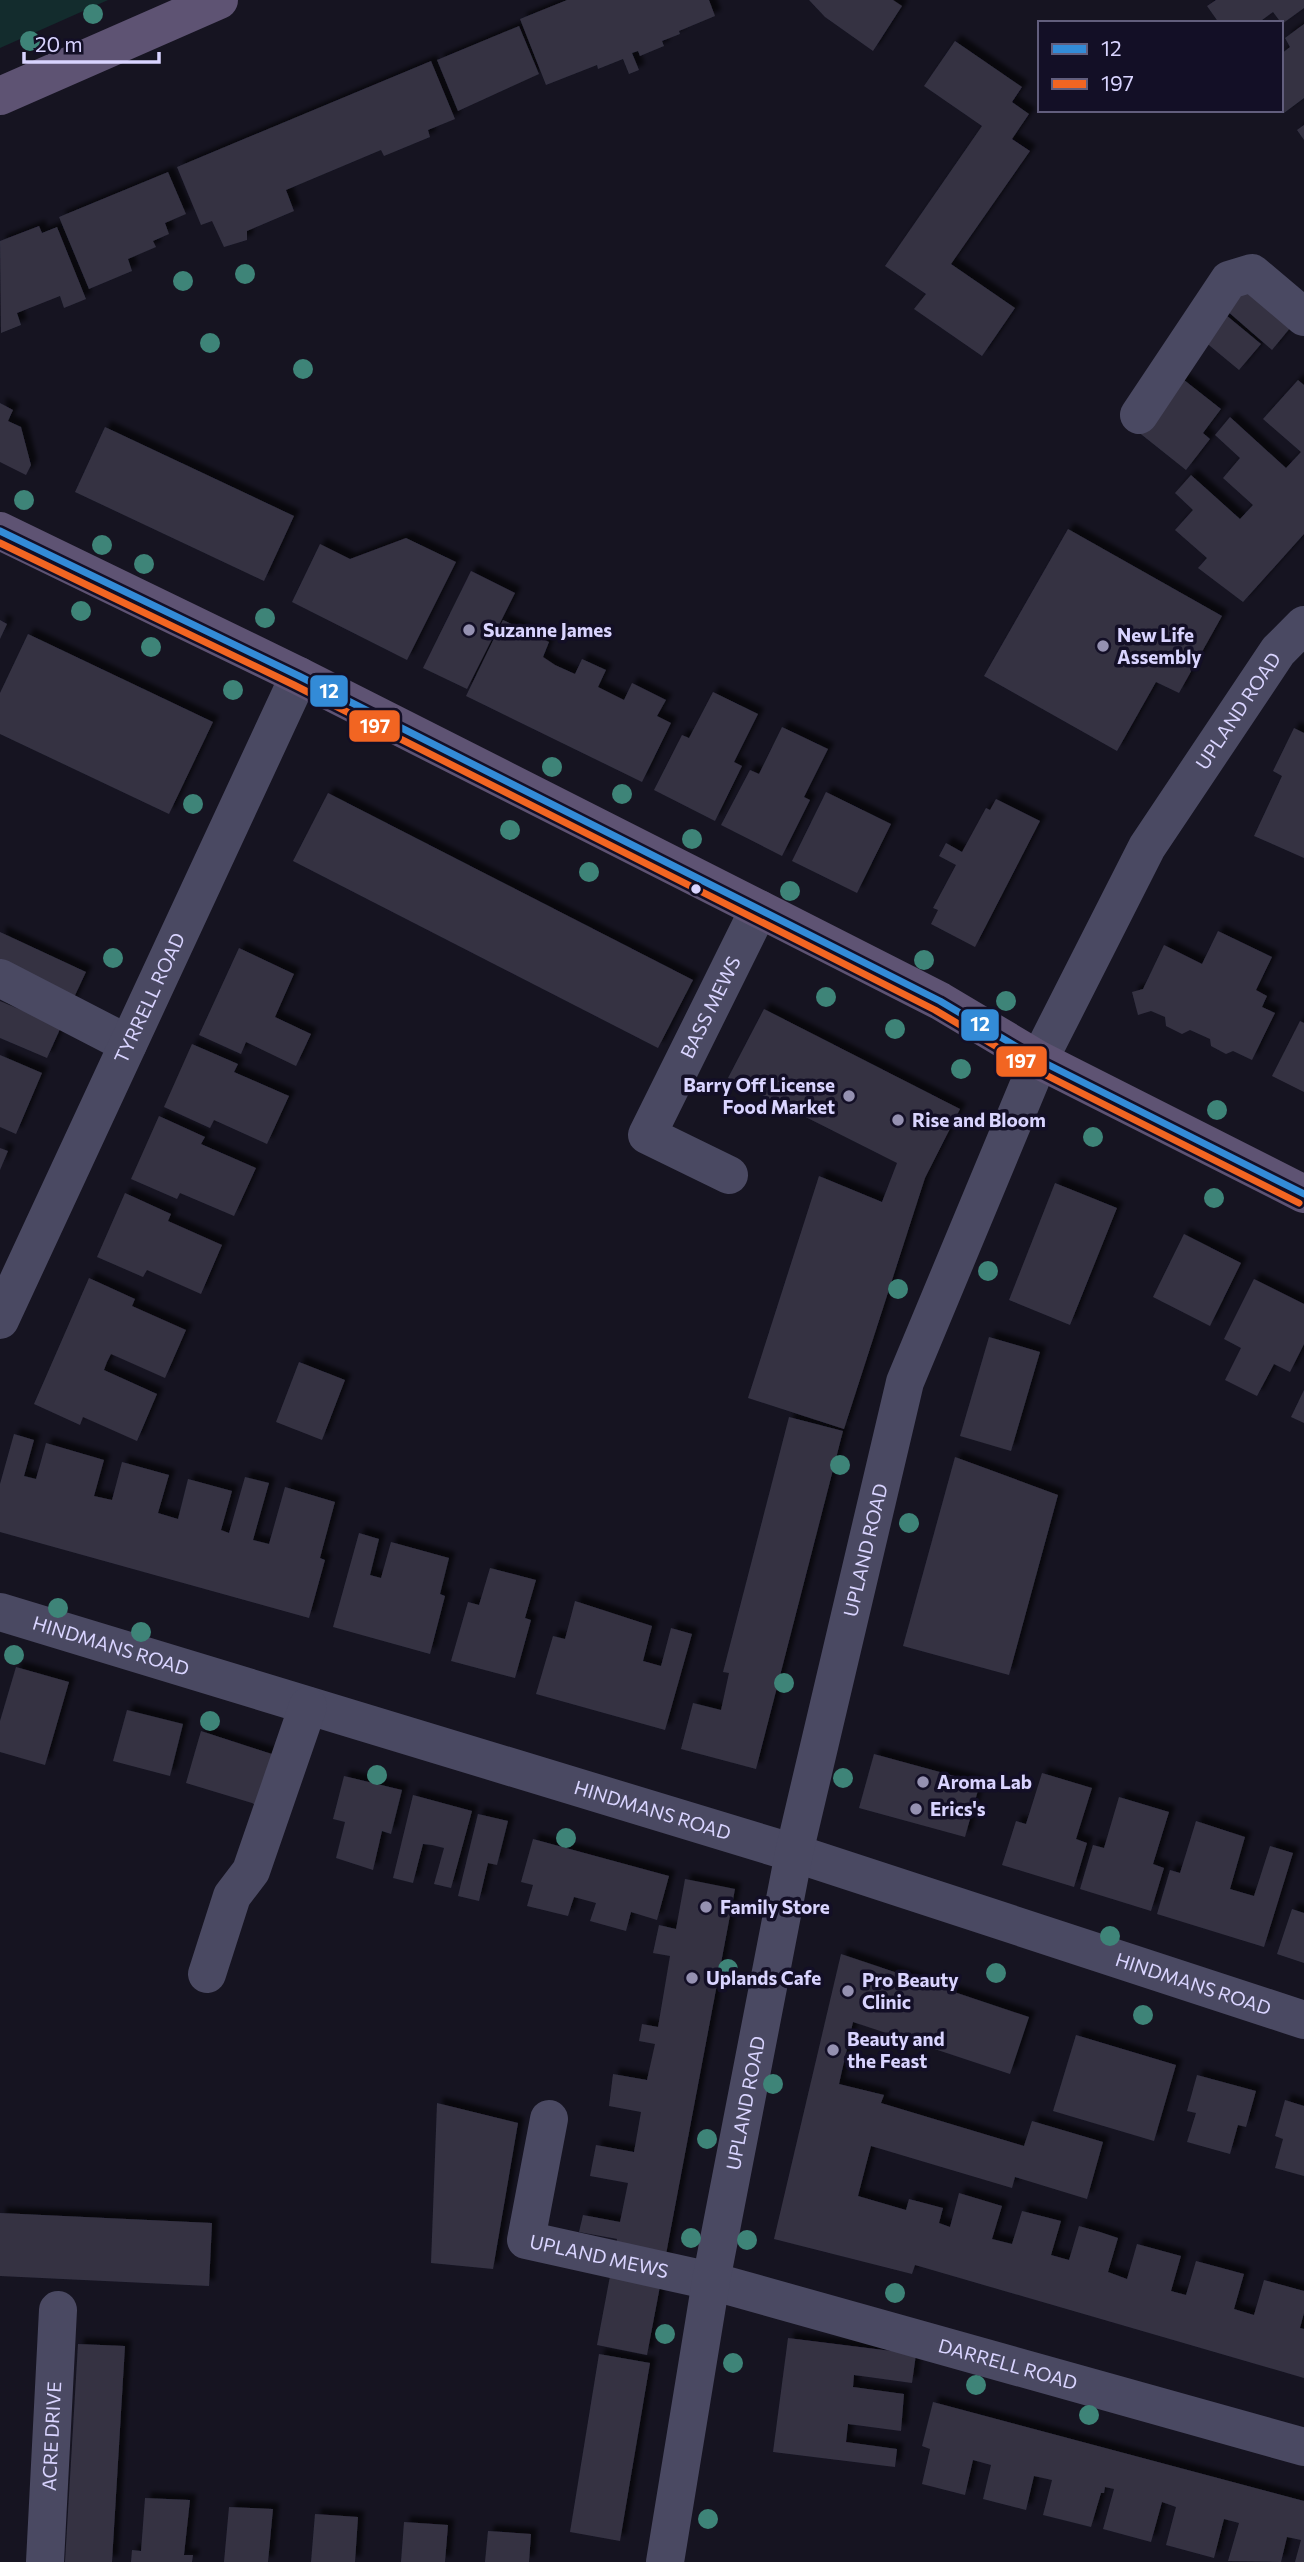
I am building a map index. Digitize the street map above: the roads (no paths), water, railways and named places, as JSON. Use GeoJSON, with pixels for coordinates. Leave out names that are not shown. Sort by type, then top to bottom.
{"type":"FeatureCollection","features":[{"type":"Feature","properties":{"kind":"main road"},"geometry":{"type":"LineString","coordinates":[[0,96],[219,0]]}},
{"type":"Feature","properties":{"kind":"main road"},"geometry":{"type":"LineString","coordinates":[[0,531],[299,676],[940,1001],[1039,1060],[1304,1194]]}},
{"type":"Feature","properties":{"kind":"street"},"geometry":{"type":"LineString","coordinates":[[1139,415],[1229,280],[1252,273],[1304,317]]}},
{"type":"Feature","properties":{"kind":"street","name":"UPLAND ROAD"},"geometry":{"type":"LineString","coordinates":[[665,2562],[711,2281],[794,1853],[905,1381],[975,1220],[1039,1060],[1147,847],[1295,647]]}},
{"type":"Feature","properties":{"kind":"street","name":"TYRRELL ROAD"},"geometry":{"type":"LineString","coordinates":[[0,1320],[299,676]]}},
{"type":"Feature","properties":{"kind":"street","name":"BASS MEWS"},"geometry":{"type":"LineString","coordinates":[[729,1175],[647,1135],[759,909]]}},
{"type":"Feature","properties":{"kind":"street"},"geometry":{"type":"LineString","coordinates":[[0,978],[128,1044]]}},
{"type":"Feature","properties":{"kind":"street","name":"HINDMANS ROAD"},"geometry":{"type":"LineString","coordinates":[[0,1612],[794,1853],[1304,2020]]}},
{"type":"Feature","properties":{"kind":"street"},"geometry":{"type":"LineString","coordinates":[[207,1974],[232,1896],[251,1871],[308,1706]]}},
{"type":"Feature","properties":{"kind":"street","name":"UPLAND MEWS"},"geometry":{"type":"LineString","coordinates":[[549,2119],[526,2240],[711,2281]]}},
{"type":"Feature","properties":{"kind":"street","name":"DARRELL ROAD"},"geometry":{"type":"LineString","coordinates":[[711,2281],[1304,2447]]}},
{"type":"Feature","properties":{"kind":"street","name":"ACRE DRIVE"},"geometry":{"type":"LineString","coordinates":[[45,2562],[58,2310]]}},
{"type":"Feature","properties":{"kind":"place","name":"Suzanne James"},"geometry":{"type":"Point","coordinates":[469,630]}},
{"type":"Feature","properties":{"kind":"place","name":"New Life Assembly"},"geometry":{"type":"Point","coordinates":[1103,646]}},
{"type":"Feature","properties":{"kind":"place","name":"Barry Off License Food Market"},"geometry":{"type":"Point","coordinates":[849,1096]}},
{"type":"Feature","properties":{"kind":"place","name":"Rise and Bloom"},"geometry":{"type":"Point","coordinates":[898,1120]}},
{"type":"Feature","properties":{"kind":"place","name":"Aroma Lab"},"geometry":{"type":"Point","coordinates":[923,1782]}},
{"type":"Feature","properties":{"kind":"place","name":"Erics's"},"geometry":{"type":"Point","coordinates":[916,1809]}},
{"type":"Feature","properties":{"kind":"place","name":"Family Store"},"geometry":{"type":"Point","coordinates":[706,1907]}},
{"type":"Feature","properties":{"kind":"place","name":"Uplands Cafe"},"geometry":{"type":"Point","coordinates":[692,1978]}},
{"type":"Feature","properties":{"kind":"place","name":"Pro Beauty Clinic"},"geometry":{"type":"Point","coordinates":[848,1991]}},
{"type":"Feature","properties":{"kind":"place","name":"Beauty and the Feast"},"geometry":{"type":"Point","coordinates":[833,2050]}}]}
